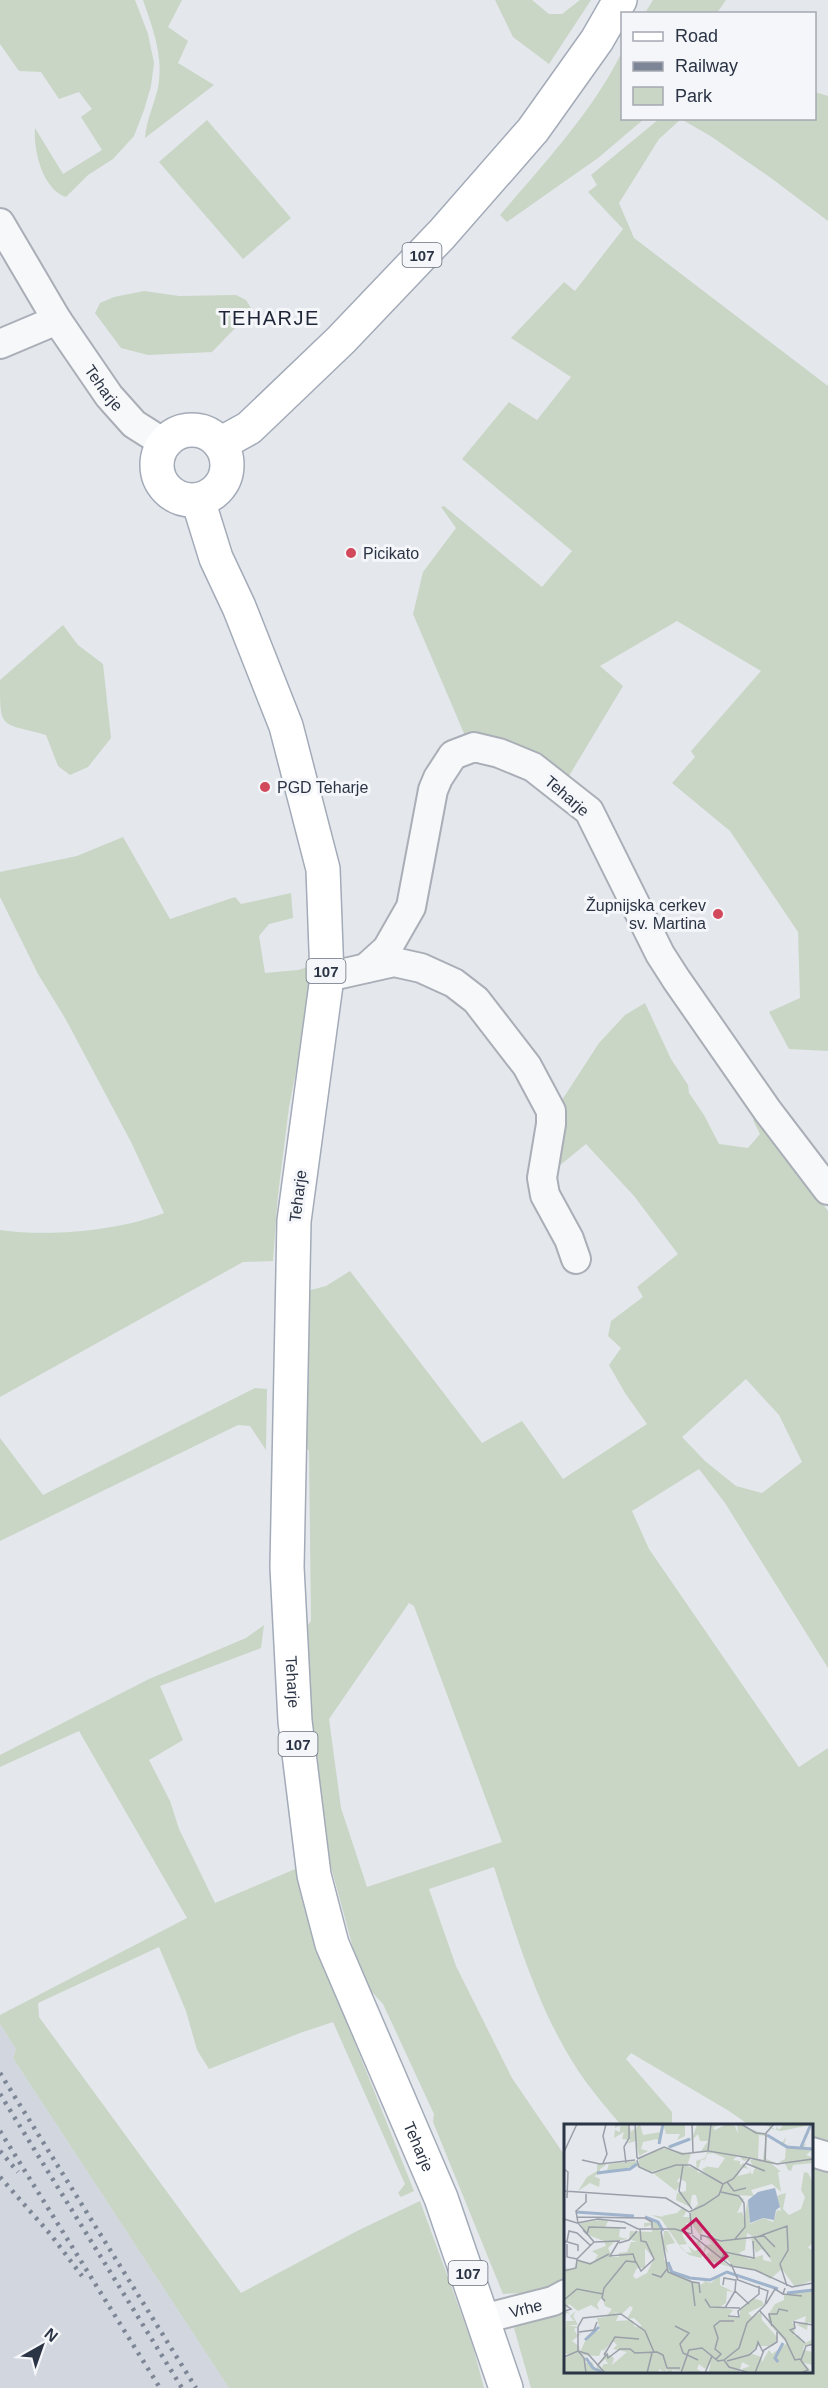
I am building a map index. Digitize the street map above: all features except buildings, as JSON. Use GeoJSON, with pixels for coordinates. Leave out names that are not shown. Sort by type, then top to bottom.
{"type":"FeatureCollection","features":[{"type":"Feature","properties":{"kind":"main road","name":"107"},"geometry":{"type":"LineString","coordinates":[[220,444],[249,428],[258,420],[341,340],[442,234],[533,130],[597,40],[620,0]]}},
{"type":"Feature","properties":{"kind":"main road"},"geometry":{"type":"LineString","coordinates":[[192,430],[207,433],[220,444],[227,462],[224,481],[214,493],[198,500],[182,500],[167,492],[158,476],[157,459],[164,443],[177,433],[192,430]]}},
{"type":"Feature","properties":{"kind":"main road","name":"Teharje"},"geometry":{"type":"LineString","coordinates":[[198,500],[216,558],[239,607],[286,726],[323,869],[327,978],[294,1221],[287,1567],[296,1733],[314,1875],[332,1944],[441,2198],[506,2388]]}},
{"type":"Feature","properties":{"kind":"street","name":"Teharje"},"geometry":{"type":"LineString","coordinates":[[0,224],[57,320],[109,396],[134,423],[164,443]]}},
{"type":"Feature","properties":{"kind":"street"},"geometry":{"type":"LineString","coordinates":[[0,344],[57,320]]}},
{"type":"Feature","properties":{"kind":"street","name":"Teharje"},"geometry":{"type":"LineString","coordinates":[[366,968],[387,949],[411,908],[433,790],[453,755],[474,747],[499,753],[533,767],[589,811],[660,954],[675,979],[767,1110],[828,1190]]}},
{"type":"Feature","properties":{"kind":"street","name":"Teharje"},"geometry":{"type":"LineString","coordinates":[[327,978],[394,963],[421,968],[454,983],[476,1000],[527,1066],[551,1111],[542,1178],[545,1195],[569,1239],[576,1259]]}},
{"type":"Feature","properties":{"kind":"street"},"geometry":{"type":"LineString","coordinates":[[813,2152],[828,2157]]}},
{"type":"Feature","properties":{"kind":"street","name":"Vrhe"},"geometry":{"type":"LineString","coordinates":[[483,2319],[553,2301],[564,2295]]}},
{"type":"Feature","properties":{"kind":"shaded area"},"geometry":{"type":"Polygon","coordinates":[[[0,2024],[16,2049],[13,2058],[229,2388],[0,2388],[0,2024]]]}},
{"type":"Feature","properties":{"kind":"green space"},"geometry":{"type":"Polygon","coordinates":[[[0,0],[135,0],[148,34],[154,63],[151,86],[134,136],[113,159],[88,175],[66,197],[51,186],[41,168],[36,147],[35,128],[63,174],[102,150],[81,117],[92,109],[79,92],[59,99],[41,72],[19,71],[0,44],[0,0]]]}},
{"type":"Feature","properties":{"kind":"green space"},"geometry":{"type":"Polygon","coordinates":[[[143,0],[182,0],[168,27],[188,41],[178,63],[214,85],[145,138],[148,119],[158,88],[160,65],[159,54],[143,0]]]}},
{"type":"Feature","properties":{"kind":"green space"},"geometry":{"type":"Polygon","coordinates":[[[495,0],[532,0],[549,14],[562,14],[580,0],[591,0],[549,64],[513,37],[495,0]]]}},
{"type":"Feature","properties":{"kind":"green space"},"geometry":{"type":"Polygon","coordinates":[[[653,0],[726,0],[718,12],[646,12],[653,0]]]}},
{"type":"Feature","properties":{"kind":"green space"},"geometry":{"type":"Polygon","coordinates":[[[621,54],[621,120],[643,120],[598,158],[507,222],[500,215],[582,116],[621,54]]]}},
{"type":"Feature","properties":{"kind":"green space"},"geometry":{"type":"Polygon","coordinates":[[[816,92],[828,96],[828,221],[771,178],[712,137],[683,120],[816,120],[816,92]]]}},
{"type":"Feature","properties":{"kind":"green space"},"geometry":{"type":"Polygon","coordinates":[[[207,120],[291,218],[243,259],[159,162],[207,120]]]}},
{"type":"Feature","properties":{"kind":"green space"},"geometry":{"type":"Polygon","coordinates":[[[658,120],[680,120],[659,139],[619,203],[634,238],[828,386],[828,1051],[789,1049],[769,1012],[800,998],[798,932],[730,831],[672,783],[695,757],[691,751],[761,671],[677,621],[600,666],[623,686],[566,781],[466,738],[413,614],[423,572],[456,528],[441,507],[444,506],[542,587],[572,551],[462,459],[509,402],[537,420],[571,377],[511,338],[564,282],[575,291],[623,229],[588,192],[597,185],[591,175],[658,120]]]}},
{"type":"Feature","properties":{"kind":"green space"},"geometry":{"type":"Polygon","coordinates":[[[144,291],[179,296],[236,295],[246,300],[251,308],[212,352],[148,355],[121,348],[95,313],[100,303],[114,297],[144,291]]]}},
{"type":"Feature","properties":{"kind":"green space"},"geometry":{"type":"Polygon","coordinates":[[[63,625],[78,645],[103,664],[111,738],[88,767],[70,775],[58,766],[46,735],[6,722],[2,716],[0,696],[0,680],[63,625]]]}},
{"type":"Feature","properties":{"kind":"green space"},"geometry":{"type":"Polygon","coordinates":[[[123,837],[170,919],[235,897],[241,904],[291,893],[293,918],[269,924],[259,936],[265,973],[298,970],[311,966],[309,1007],[289,1107],[278,1195],[273,1261],[243,1262],[0,1397],[0,1230],[40,1233],[83,1231],[126,1224],[164,1213],[131,1142],[65,1018],[38,974],[0,897],[0,872],[77,856],[123,837]]]}},
{"type":"Feature","properties":{"kind":"green space"},"geometry":{"type":"Polygon","coordinates":[[[645,1003],[671,1059],[688,1085],[689,1093],[719,1144],[748,1148],[760,1134],[753,1120],[758,1115],[828,1211],[828,1668],[725,1503],[699,1469],[632,1511],[649,1549],[799,1767],[828,1748],[828,2148],[813,2144],[813,2124],[748,2124],[631,2053],[626,2059],[672,2112],[672,2124],[620,2124],[586,2082],[556,2032],[532,1978],[494,1867],[429,1889],[456,1966],[512,2078],[564,2155],[564,2283],[548,2291],[503,2294],[433,2122],[434,2114],[383,2004],[370,1990],[353,1948],[327,1852],[308,1694],[310,1670],[307,1626],[311,1621],[309,1451],[304,1444],[307,1291],[326,1286],[350,1271],[482,1443],[522,1421],[563,1479],[647,1424],[609,1365],[621,1348],[608,1336],[611,1321],[643,1297],[637,1287],[678,1254],[634,1196],[586,1144],[548,1175],[555,1128],[566,1110],[562,1100],[599,1043],[625,1015],[645,1003]],[[746,1379],[682,1437],[705,1461],[736,1486],[762,1493],[802,1462],[779,1415],[746,1379]],[[409,1603],[329,1719],[341,1808],[367,1887],[502,1842],[414,1606],[409,1603]]]}},
{"type":"Feature","properties":{"kind":"green space"},"geometry":{"type":"Polygon","coordinates":[[[255,1388],[267,1389],[266,1450],[250,1426],[238,1425],[0,1541],[0,1438],[43,1495],[255,1388]]]}},
{"type":"Feature","properties":{"kind":"green space"},"geometry":{"type":"Polygon","coordinates":[[[264,1625],[261,1648],[160,1686],[183,1740],[149,1760],[170,1801],[179,1829],[215,1903],[300,1867],[321,1958],[414,2191],[401,2197],[398,2193],[405,2184],[333,2022],[209,2069],[197,2050],[186,2011],[159,1947],[38,2003],[39,2017],[241,2293],[359,2230],[420,2201],[472,2343],[484,2388],[229,2388],[13,2058],[16,2049],[0,2024],[0,2015],[187,1918],[79,1731],[0,1767],[0,1755],[149,1679],[246,1638],[264,1625]]]}},
{"type":"Feature","properties":{"kind":"green space"},"geometry":{"type":"Polygon","coordinates":[[[813,2157],[828,2163],[828,2388],[531,2388],[514,2328],[522,2320],[564,2304],[564,2373],[813,2373],[813,2157]]]}},
{"type":"Feature","properties":{"kind":"railway"},"geometry":{"type":"LineString","coordinates":[[0,2073],[196,2388]]}},
{"type":"Feature","properties":{"kind":"railway"},"geometry":{"type":"LineString","coordinates":[[0,2094],[182,2388]]}},
{"type":"Feature","properties":{"kind":"railway"},"geometry":{"type":"LineString","coordinates":[[0,2131],[160,2388]]}},
{"type":"Feature","properties":{"kind":"railway"},"geometry":{"type":"LineString","coordinates":[[0,2151],[18,2172]]}},
{"type":"Feature","properties":{"kind":"railway"},"geometry":{"type":"LineString","coordinates":[[0,2177],[51,2235],[82,2276]]}},
{"type":"Feature","properties":{"kind":"place","name":"Picikato"},"geometry":{"type":"Point","coordinates":[351,553]}},
{"type":"Feature","properties":{"kind":"place","name":"PGD Teharje"},"geometry":{"type":"Point","coordinates":[265,787]}},
{"type":"Feature","properties":{"kind":"place","name":"Župnijska cerkev sv. Martina"},"geometry":{"type":"Point","coordinates":[718,914]}},
{"type":"Feature","properties":{"kind":"district","name":"TEHARJE"},"geometry":{"type":"Point","coordinates":[269,318]}}]}
